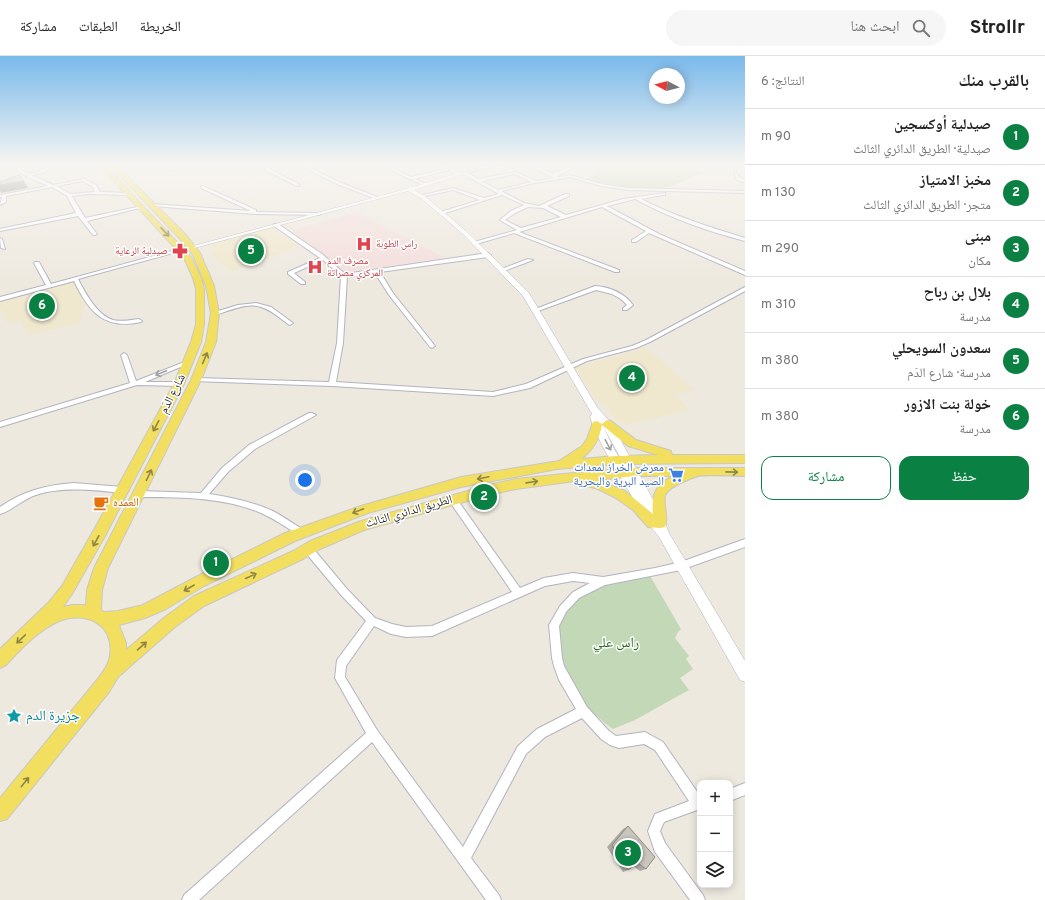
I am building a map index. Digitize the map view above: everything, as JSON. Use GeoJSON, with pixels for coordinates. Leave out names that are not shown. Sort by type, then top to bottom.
{"type":"FeatureCollection","features":[{"type":"Feature","properties":{"kind":"main road","name":"شارع الدَم"},"geometry":{"type":"LineString","coordinates":[[142,202],[147,206]]}},
{"type":"Feature","properties":{"kind":"main road","name":"شارع الدَم"},"geometry":{"type":"LineString","coordinates":[[99,615],[92,604],[93,593],[98,576],[196,380],[211,342],[215,313],[213,294],[208,278],[197,255],[186,249],[144,202]]}},
{"type":"Feature","properties":{"kind":"main road","name":"شارع الدَم"},"geometry":{"type":"LineString","coordinates":[[0,660],[54,607],[67,590],[100,532],[179,384],[189,362],[200,324],[201,303],[197,278],[187,257],[186,249]]}},
{"type":"Feature","properties":{"kind":"main road"},"geometry":{"type":"LineString","coordinates":[[557,465],[571,459],[586,448],[602,425],[643,448],[698,458]]}},
{"type":"Feature","properties":{"kind":"main road","name":"الطريق الدائري الثالث"},"geometry":{"type":"LineString","coordinates":[[34,627],[62,613],[99,615],[118,618],[145,611],[161,604],[199,582],[290,537],[302,534],[365,509],[461,482],[509,472],[557,465],[621,459],[745,459]]}},
{"type":"Feature","properties":{"kind":"main road"},"geometry":{"type":"LineString","coordinates":[[509,472],[516,484]]}},
{"type":"Feature","properties":{"kind":"main road","name":"الطريق الدائري الثالث"},"geometry":{"type":"LineString","coordinates":[[113,671],[170,622],[199,601],[308,549],[362,526],[516,484],[629,472],[745,472]]}},
{"type":"Feature","properties":{"kind":"main road"},"geometry":{"type":"LineString","coordinates":[[659,527],[657,503],[662,489],[675,481],[704,472]]}},
{"type":"Feature","properties":{"kind":"main road"},"geometry":{"type":"LineString","coordinates":[[563,478],[595,483],[621,494],[635,504],[659,527]]}},
{"type":"Feature","properties":{"kind":"main road"},"geometry":{"type":"LineString","coordinates":[[0,812],[104,686],[113,671],[118,656],[118,643],[115,632],[99,615]]}},
{"type":"Feature","properties":{"kind":"street"},"geometry":{"type":"LineString","coordinates":[[73,202],[79,214],[95,234]]}},
{"type":"Feature","properties":{"kind":"street"},"geometry":{"type":"LineString","coordinates":[[236,202],[257,212]]}},
{"type":"Feature","properties":{"kind":"street"},"geometry":{"type":"LineString","coordinates":[[0,298],[362,202]]}},
{"type":"Feature","properties":{"kind":"street"},"geometry":{"type":"LineString","coordinates":[[428,202],[476,243],[526,296],[536,310],[681,566],[745,675]]}},
{"type":"Feature","properties":{"kind":"street"},"geometry":{"type":"LineString","coordinates":[[442,213],[477,202]]}},
{"type":"Feature","properties":{"kind":"street"},"geometry":{"type":"LineString","coordinates":[[521,202],[536,207],[551,202]]}},
{"type":"Feature","properties":{"kind":"street"},"geometry":{"type":"LineString","coordinates":[[476,243],[564,216],[618,202]]}},
{"type":"Feature","properties":{"kind":"street"},"geometry":{"type":"LineString","coordinates":[[645,202],[694,224],[745,240]]}},
{"type":"Feature","properties":{"kind":"street"},"geometry":{"type":"LineString","coordinates":[[84,220],[147,206],[319,214]]}},
{"type":"Feature","properties":{"kind":"street"},"geometry":{"type":"LineString","coordinates":[[522,230],[502,220],[513,212],[529,206]]}},
{"type":"Feature","properties":{"kind":"street"},"geometry":{"type":"LineString","coordinates":[[543,206],[564,216]]}},
{"type":"Feature","properties":{"kind":"street"},"geometry":{"type":"LineString","coordinates":[[603,206],[649,231],[745,272]]}},
{"type":"Feature","properties":{"kind":"street"},"geometry":{"type":"LineString","coordinates":[[0,230],[79,214]]}},
{"type":"Feature","properties":{"kind":"street"},"geometry":{"type":"LineString","coordinates":[[276,225],[324,258],[344,276],[488,256]]}},
{"type":"Feature","properties":{"kind":"street"},"geometry":{"type":"LineString","coordinates":[[634,240],[649,231]]}},
{"type":"Feature","properties":{"kind":"street"},"geometry":{"type":"LineString","coordinates":[[515,232],[616,271]]}},
{"type":"Feature","properties":{"kind":"street"},"geometry":{"type":"LineString","coordinates":[[0,239],[3,248]]}},
{"type":"Feature","properties":{"kind":"street"},"geometry":{"type":"LineString","coordinates":[[303,283],[290,273],[324,258]]}},
{"type":"Feature","properties":{"kind":"street"},"geometry":{"type":"LineString","coordinates":[[502,270],[530,260]]}},
{"type":"Feature","properties":{"kind":"street"},"geometry":{"type":"LineString","coordinates":[[37,263],[49,285]]}},
{"type":"Feature","properties":{"kind":"street"},"geometry":{"type":"LineString","coordinates":[[377,272],[391,294],[432,346]]}},
{"type":"Feature","properties":{"kind":"street"},"geometry":{"type":"LineString","coordinates":[[332,384],[340,352],[344,276]]}},
{"type":"Feature","properties":{"kind":"street"},"geometry":{"type":"LineString","coordinates":[[75,278],[86,297],[102,317],[116,322],[139,321]]}},
{"type":"Feature","properties":{"kind":"street"},"geometry":{"type":"LineString","coordinates":[[536,310],[595,288],[604,289],[627,301],[630,305],[625,309]]}},
{"type":"Feature","properties":{"kind":"street"},"geometry":{"type":"LineString","coordinates":[[196,380],[332,384],[493,394],[528,386],[592,358],[634,347],[745,289]]}},
{"type":"Feature","properties":{"kind":"street"},"geometry":{"type":"LineString","coordinates":[[215,313],[249,305],[260,305],[270,309],[290,323]]}},
{"type":"Feature","properties":{"kind":"street"},"geometry":{"type":"LineString","coordinates":[[124,355],[134,384]]}},
{"type":"Feature","properties":{"kind":"street"},"geometry":{"type":"LineString","coordinates":[[0,425],[134,384],[189,362]]}},
{"type":"Feature","properties":{"kind":"street"},"geometry":{"type":"LineString","coordinates":[[134,384],[179,384]]}},
{"type":"Feature","properties":{"kind":"street"},"geometry":{"type":"LineString","coordinates":[[203,496],[225,470],[252,447],[312,415]]}},
{"type":"Feature","properties":{"kind":"street"},"geometry":{"type":"LineString","coordinates":[[0,511],[17,500],[32,493],[57,486],[71,485],[122,490]]}},
{"type":"Feature","properties":{"kind":"street"},"geometry":{"type":"LineString","coordinates":[[139,494],[203,496],[257,508],[274,516],[302,534]]}},
{"type":"Feature","properties":{"kind":"street"},"geometry":{"type":"LineString","coordinates":[[453,500],[518,593]]}},
{"type":"Feature","properties":{"kind":"street"},"geometry":{"type":"LineString","coordinates":[[308,549],[344,592],[372,621],[390,629],[406,632],[432,631],[544,582],[560,578],[577,577],[602,581],[655,572],[681,566],[745,543]]}},
{"type":"Feature","properties":{"kind":"street"},"geometry":{"type":"LineString","coordinates":[[602,581],[575,596],[563,609],[554,628],[559,666],[563,676],[583,711],[605,735],[614,741],[619,742],[646,738],[659,746],[697,801]]}},
{"type":"Feature","properties":{"kind":"street"},"geometry":{"type":"LineString","coordinates":[[372,621],[341,664],[340,678],[344,687],[374,734],[464,858],[490,898]]}},
{"type":"Feature","properties":{"kind":"street"},"geometry":{"type":"LineString","coordinates":[[464,858],[522,750],[541,733],[583,711]]}},
{"type":"Feature","properties":{"kind":"street"},"geometry":{"type":"LineString","coordinates":[[189,900],[374,734]]}},
{"type":"Feature","properties":{"kind":"street"},"geometry":{"type":"LineString","coordinates":[[733,794],[745,789]]}},
{"type":"Feature","properties":{"kind":"street"},"geometry":{"type":"LineString","coordinates":[[697,804],[681,808],[659,818],[654,831],[660,847],[698,900]]}},
{"type":"Feature","properties":{"kind":"shaded area","name":"راس الطوبة"},"geometry":{"type":"Polygon","coordinates":[[[357,212],[446,258],[346,272],[292,230],[357,212]]]}},
{"type":"Feature","properties":{"kind":"shaded area"},"geometry":{"type":"Polygon","coordinates":[[[271,227],[300,247],[231,271],[212,255],[210,243],[271,227]]]}},
{"type":"Feature","properties":{"kind":"shaded area"},"geometry":{"type":"Polygon","coordinates":[[[73,280],[85,304],[79,324],[27,335],[22,320],[7,323],[0,308],[0,300],[73,280]]]}},
{"type":"Feature","properties":{"kind":"shaded area"},"geometry":{"type":"Polygon","coordinates":[[[647,348],[695,390],[675,395],[689,410],[627,425],[615,421],[607,406],[597,401],[575,367],[647,348]]]}},
{"type":"Feature","properties":{"kind":"green space","name":"راس علي"},"geometry":{"type":"Polygon","coordinates":[[[650,576],[681,629],[675,638],[689,656],[686,659],[693,669],[680,678],[689,690],[635,720],[613,729],[582,701],[570,685],[561,667],[554,627],[569,603],[596,586],[650,576]]]}},
{"type":"Feature","properties":{"kind":"building"},"geometry":{"type":"Polygon","coordinates":[[[628,826],[655,857],[646,869],[638,863],[628,870],[612,845],[628,826]]]}},
{"type":"Feature","properties":{"kind":"place","name":"راس الطوبة"},"geometry":{"type":"Point","coordinates":[364,244]}},
{"type":"Feature","properties":{"kind":"place","name":"صيدلية الرعاية"},"geometry":{"type":"Point","coordinates":[180,251]}},
{"type":"Feature","properties":{"kind":"place","name":"سعدون السويحلي"},"geometry":{"type":"Point","coordinates":[251,251]}},
{"type":"Feature","properties":{"kind":"place","name":"مصرف الدم المركزي مصراتة"},"geometry":{"type":"Point","coordinates":[315,267]}},
{"type":"Feature","properties":{"kind":"place","name":"خولة بنت الازور"},"geometry":{"type":"Point","coordinates":[42,306]}},
{"type":"Feature","properties":{"kind":"place","name":"بلال بن رباح"},"geometry":{"type":"Point","coordinates":[632,378]}},
{"type":"Feature","properties":{"kind":"place","name":"معرض الخراز لمعدات الصيد البرية والبحرية"},"geometry":{"type":"Point","coordinates":[676,475]}},
{"type":"Feature","properties":{"kind":"place","name":"مخبز اﻻمتياز"},"geometry":{"type":"Point","coordinates":[484,497]}},
{"type":"Feature","properties":{"kind":"place","name":"العمده"},"geometry":{"type":"Point","coordinates":[101,503]}},
{"type":"Feature","properties":{"kind":"place","name":"صيدلية أوكسجين"},"geometry":{"type":"Point","coordinates":[216,563]}},
{"type":"Feature","properties":{"kind":"place","name":"جزيرة الدم"},"geometry":{"type":"Point","coordinates":[14,716]}},
{"type":"Feature","properties":{"kind":"place","name":"مبنى"},"geometry":{"type":"Point","coordinates":[628,853]}}]}
